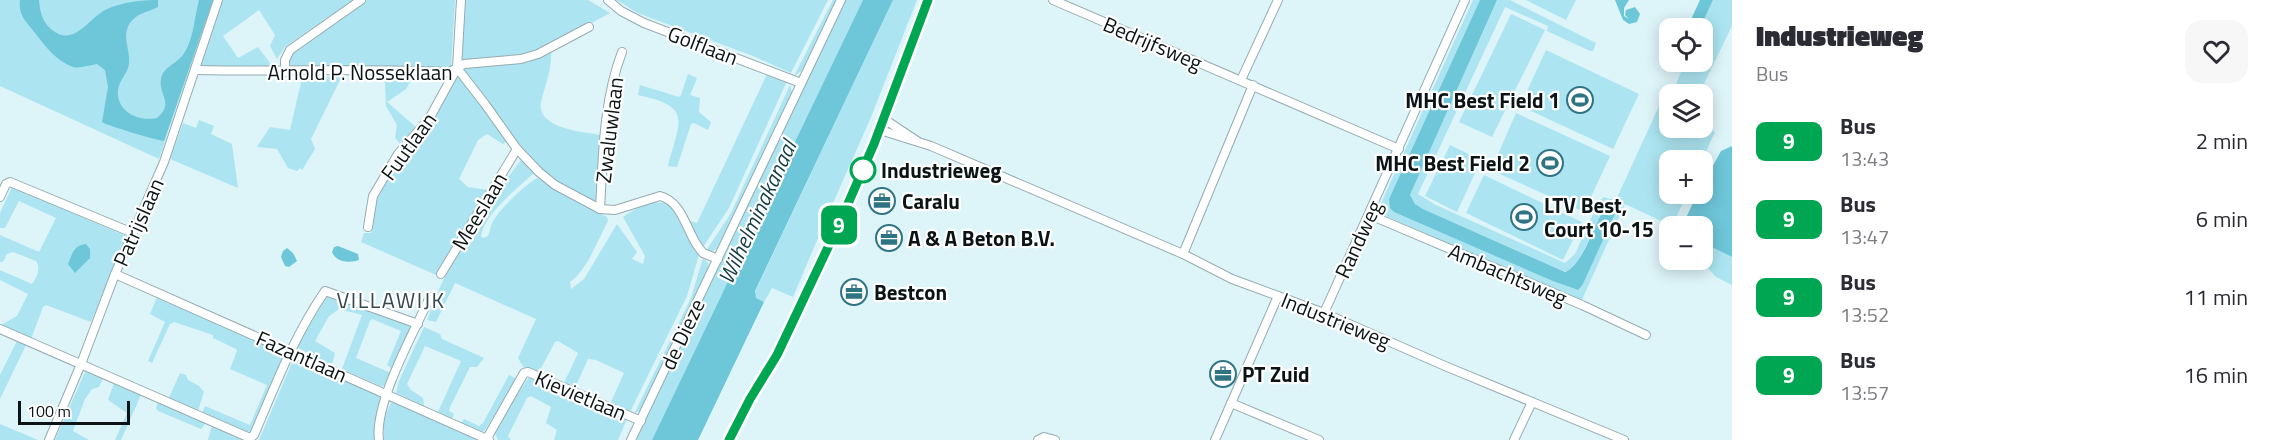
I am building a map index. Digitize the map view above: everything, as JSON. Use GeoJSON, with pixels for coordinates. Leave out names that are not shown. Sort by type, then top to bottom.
{"type":"FeatureCollection","features":[{"type":"Feature","properties":{"kind":"street","name":"Patrijslaan"},"geometry":{"type":"LineString","coordinates":[[49,440],[115,274],[164,162],[218,0]]}},
{"type":"Feature","properties":{"kind":"street"},"geometry":{"type":"LineString","coordinates":[[285,72],[285,60],[290,50],[361,0]]}},
{"type":"Feature","properties":{"kind":"street"},"geometry":{"type":"LineString","coordinates":[[457,68],[461,0]]}},
{"type":"Feature","properties":{"kind":"street","name":"Golflaan"},"geometry":{"type":"LineString","coordinates":[[608,0],[644,23],[801,83]]}},
{"type":"Feature","properties":{"kind":"street","name":"de Dieze"},"geometry":{"type":"LineString","coordinates":[[631,440],[842,0]]}},
{"type":"Feature","properties":{"kind":"street"},"geometry":{"type":"LineString","coordinates":[[729,440],[750,399],[777,355],[840,222],[880,130],[928,0]]}},
{"type":"Feature","properties":{"kind":"street","name":"Bedrijfsweg"},"geometry":{"type":"LineString","coordinates":[[1053,0],[1399,149]]}},
{"type":"Feature","properties":{"kind":"street"},"geometry":{"type":"LineString","coordinates":[[1241,80],[1278,0]]}},
{"type":"Feature","properties":{"kind":"street","name":"Randweg"},"geometry":{"type":"LineString","coordinates":[[1324,314],[1465,0]]}},
{"type":"Feature","properties":{"kind":"street"},"geometry":{"type":"LineString","coordinates":[[457,68],[464,64],[521,59],[538,54],[589,27]]}},
{"type":"Feature","properties":{"kind":"street","name":"Zwaluwlaan"},"geometry":{"type":"LineString","coordinates":[[600,209],[608,111],[617,65],[622,52]]}},
{"type":"Feature","properties":{"kind":"street","name":"Arnold P. Nosseklaan"},"geometry":{"type":"LineString","coordinates":[[196,70],[285,72],[392,69],[449,72],[457,68],[517,149],[539,172],[555,185],[600,209]]}},
{"type":"Feature","properties":{"kind":"street","name":"Fuutlaan"},"geometry":{"type":"LineString","coordinates":[[368,227],[373,196],[398,154],[429,119],[457,68]]}},
{"type":"Feature","properties":{"kind":"street"},"geometry":{"type":"LineString","coordinates":[[1183,254],[1253,85]]}},
{"type":"Feature","properties":{"kind":"street","name":"Industrieweg"},"geometry":{"type":"LineString","coordinates":[[884,119],[917,141],[1183,254],[1232,279],[1324,314],[1624,440]]}},
{"type":"Feature","properties":{"kind":"street","name":"Industrieweg"},"geometry":{"type":"LineString","coordinates":[[880,130],[917,141]]}},
{"type":"Feature","properties":{"kind":"street","name":"Meeslaan"},"geometry":{"type":"LineString","coordinates":[[441,274],[517,149]]}},
{"type":"Feature","properties":{"kind":"street"},"geometry":{"type":"LineString","coordinates":[[0,197],[6,184],[10,182],[133,234]]}},
{"type":"Feature","properties":{"kind":"street"},"geometry":{"type":"LineString","coordinates":[[600,209],[615,210],[660,196],[667,198],[678,207],[703,253],[718,259]]}},
{"type":"Feature","properties":{"kind":"street","name":"Ambachtsweg"},"geometry":{"type":"LineString","coordinates":[[1370,215],[1582,305],[1646,335]]}},
{"type":"Feature","properties":{"kind":"street","name":"Fazantlaan"},"geometry":{"type":"LineString","coordinates":[[115,274],[387,393],[487,440]]}},
{"type":"Feature","properties":{"kind":"street"},"geometry":{"type":"LineString","coordinates":[[0,329],[250,438],[254,435],[290,351],[325,291],[418,324]]}},
{"type":"Feature","properties":{"kind":"street"},"geometry":{"type":"LineString","coordinates":[[1215,440],[1278,296]]}},
{"type":"Feature","properties":{"kind":"street"},"geometry":{"type":"LineString","coordinates":[[379,440],[379,422],[387,393],[430,297]]}},
{"type":"Feature","properties":{"kind":"street","name":"Kievietlaan"},"geometry":{"type":"LineString","coordinates":[[487,440],[524,373],[528,372],[641,421]]}},
{"type":"Feature","properties":{"kind":"street"},"geometry":{"type":"LineString","coordinates":[[1514,440],[1532,402]]}},
{"type":"Feature","properties":{"kind":"street"},"geometry":{"type":"LineString","coordinates":[[1231,403],[1319,440]]}},
{"type":"Feature","properties":{"kind":"street"},"geometry":{"type":"LineString","coordinates":[[1040,439],[1055,440]]}},
{"type":"Feature","properties":{"kind":"shaded area"},"geometry":{"type":"Polygon","coordinates":[[[0,0],[213,0],[159,159],[0,86],[0,0]]]}},
{"type":"Feature","properties":{"kind":"shaded area"},"geometry":{"type":"Polygon","coordinates":[[[20,0],[39,0],[45,23],[59,34],[67,35],[74,34],[107,9],[132,2],[158,0],[158,7],[136,17],[127,28],[129,64],[118,90],[118,98],[125,110],[136,117],[150,119],[157,118],[165,108],[161,85],[162,75],[187,49],[199,0],[213,0],[164,141],[102,122],[108,87],[105,70],[97,64],[73,67],[56,57],[43,44],[24,18],[20,10],[20,0]]]}},
{"type":"Feature","properties":{"kind":"shaded area"},"geometry":{"type":"Polygon","coordinates":[[[223,0],[353,0],[285,47],[277,59],[270,46],[275,35],[259,10],[223,36],[238,58],[258,47],[273,67],[203,67],[201,65],[223,0]]]}},
{"type":"Feature","properties":{"kind":"shaded area"},"geometry":{"type":"Polygon","coordinates":[[[364,0],[455,0],[451,69],[291,68],[289,59],[295,51],[364,0]]]}},
{"type":"Feature","properties":{"kind":"shaded area"},"geometry":{"type":"Polygon","coordinates":[[[464,0],[588,0],[610,13],[537,53],[519,57],[460,61],[464,0]]]}},
{"type":"Feature","properties":{"kind":"shaded area"},"geometry":{"type":"Polygon","coordinates":[[[616,0],[828,0],[791,73],[753,56],[640,14],[616,0]]]}},
{"type":"Feature","properties":{"kind":"shaded area"},"geometry":{"type":"Polygon","coordinates":[[[833,0],[837,0],[803,70],[794,76],[833,0]]]}},
{"type":"Feature","properties":{"kind":"shaded area"},"geometry":{"type":"Polygon","coordinates":[[[845,0],[863,0],[652,440],[636,440],[845,0]]]}},
{"type":"Feature","properties":{"kind":"shaded area"},"geometry":{"type":"Polygon","coordinates":[[[863,0],[893,0],[755,291],[756,298],[764,302],[698,440],[652,440],[863,0]]]}},
{"type":"Feature","properties":{"kind":"shaded area"},"geometry":{"type":"Polygon","coordinates":[[[893,0],[917,0],[871,117],[793,297],[772,288],[764,302],[756,298],[755,292],[893,0]]]}},
{"type":"Feature","properties":{"kind":"shaded area"},"geometry":{"type":"Polygon","coordinates":[[[1473,0],[1480,0],[1389,199],[1470,244],[1574,289],[1583,284],[1620,203],[1616,200],[1659,106],[1659,138],[1712,138],[1707,150],[1659,150],[1659,204],[1682,204],[1677,216],[1659,216],[1659,220],[1625,204],[1581,302],[1377,212],[1473,0]]]}},
{"type":"Feature","properties":{"kind":"shaded area"},"geometry":{"type":"Polygon","coordinates":[[[1480,0],[1497,0],[1410,195],[1415,204],[1423,209],[1565,272],[1572,268],[1578,260],[1610,199],[1620,203],[1583,284],[1578,290],[1394,212],[1390,208],[1389,199],[1480,0]]]}},
{"type":"Feature","properties":{"kind":"shaded area"},"geometry":{"type":"Polygon","coordinates":[[[1497,0],[1510,0],[1596,43],[1593,51],[1547,31],[1548,26],[1505,7],[1418,194],[1434,204],[1565,263],[1575,254],[1599,201],[1604,197],[1610,199],[1578,261],[1568,271],[1563,271],[1423,209],[1415,204],[1410,195],[1497,0]]]}},
{"type":"Feature","properties":{"kind":"shaded area"},"geometry":{"type":"Polygon","coordinates":[[[1526,0],[1576,0],[1566,20],[1526,0]]]}},
{"type":"Feature","properties":{"kind":"shaded area"},"geometry":{"type":"Polygon","coordinates":[[[1615,0],[1629,0],[1624,8],[1624,16],[1629,19],[1625,15],[1626,10],[1635,7],[1640,14],[1637,22],[1629,24],[1623,20],[1615,0]]]}},
{"type":"Feature","properties":{"kind":"shaded area"},"geometry":{"type":"Polygon","coordinates":[[[1700,0],[1713,0],[1705,18],[1692,18],[1700,0]]]}},
{"type":"Feature","properties":{"kind":"shaded area"},"geometry":{"type":"Polygon","coordinates":[[[1713,0],[1732,0],[1732,26],[1713,65],[1713,18],[1705,18],[1713,0]]]}},
{"type":"Feature","properties":{"kind":"shaded area"},"geometry":{"type":"Polygon","coordinates":[[[1511,14],[1545,30],[1492,137],[1459,122],[1511,14]]]}},
{"type":"Feature","properties":{"kind":"shaded area","name":"MHC Best Field 1"},"geometry":{"type":"Polygon","coordinates":[[[1546,50],[1639,94],[1613,149],[1520,106],[1546,50]]]}},
{"type":"Feature","properties":{"kind":"shaded area"},"geometry":{"type":"Polygon","coordinates":[[[551,51],[541,111],[553,124],[563,128],[601,135],[597,204],[548,176],[507,130],[462,68],[532,60],[551,51]]]}},
{"type":"Feature","properties":{"kind":"shaded area"},"geometry":{"type":"Polygon","coordinates":[[[1681,72],[1710,72],[1704,84],[1676,84],[1681,72]]]}},
{"type":"Feature","properties":{"kind":"shaded area"},"geometry":{"type":"Polygon","coordinates":[[[382,74],[415,74],[406,89],[387,102],[416,127],[401,145],[395,138],[397,125],[386,106],[385,83],[382,74]]]}},
{"type":"Feature","properties":{"kind":"shaded area"},"geometry":{"type":"Polygon","coordinates":[[[688,74],[697,78],[690,95],[700,98],[699,112],[711,122],[708,130],[694,123],[691,124],[677,167],[668,166],[676,137],[678,118],[675,111],[668,105],[638,95],[640,85],[679,97],[688,74]]]}},
{"type":"Feature","properties":{"kind":"shaded area"},"geometry":{"type":"Polygon","coordinates":[[[767,74],[787,81],[729,208],[703,247],[688,222],[697,223],[767,74]]]}},
{"type":"Feature","properties":{"kind":"shaded area"},"geometry":{"type":"Polygon","coordinates":[[[458,75],[507,140],[503,144],[487,134],[478,140],[459,179],[468,187],[488,190],[436,275],[361,242],[364,233],[371,233],[375,204],[388,178],[423,131],[458,75]]]}},
{"type":"Feature","properties":{"kind":"shaded area"},"geometry":{"type":"Polygon","coordinates":[[[342,76],[311,139],[315,149],[302,170],[288,168],[277,149],[257,147],[270,127],[290,130],[302,78],[342,76]]]}},
{"type":"Feature","properties":{"kind":"shaded area"},"geometry":{"type":"Polygon","coordinates":[[[790,85],[791,97],[719,247],[713,251],[706,251],[731,213],[790,85]]]}},
{"type":"Feature","properties":{"kind":"shaded area","name":"MHC Best Field 2"},"geometry":{"type":"Polygon","coordinates":[[[1516,113],[1610,156],[1584,212],[1491,170],[1516,113]]]}},
{"type":"Feature","properties":{"kind":"shaded area"},"geometry":{"type":"Polygon","coordinates":[[[199,120],[214,126],[211,134],[232,144],[238,188],[170,159],[183,123],[196,128],[199,120]]]}},
{"type":"Feature","properties":{"kind":"shaded area"},"geometry":{"type":"Polygon","coordinates":[[[1450,145],[1481,160],[1457,212],[1425,196],[1450,145]]]}},
{"type":"Feature","properties":{"kind":"shaded area"},"geometry":{"type":"Polygon","coordinates":[[[1732,146],[1732,257],[1713,248],[1713,216],[1687,216],[1692,204],[1713,204],[1713,166],[1721,151],[1732,146]]]}},
{"type":"Feature","properties":{"kind":"shaded area"},"geometry":{"type":"Polygon","coordinates":[[[522,159],[534,173],[495,210],[483,228],[481,236],[483,238],[488,236],[492,223],[500,211],[537,178],[607,217],[608,221],[592,254],[581,271],[570,282],[571,289],[584,279],[617,224],[637,252],[632,259],[643,264],[645,256],[623,217],[647,204],[667,203],[673,206],[699,255],[687,296],[630,412],[610,404],[624,373],[596,360],[588,359],[575,388],[564,383],[578,353],[558,341],[555,342],[539,372],[524,368],[518,358],[536,319],[455,283],[436,322],[427,320],[442,282],[462,246],[522,159]]]}},
{"type":"Feature","properties":{"kind":"shaded area","name":"LTV Best, Court 10-15"},"geometry":{"type":"Polygon","coordinates":[[[1484,175],[1582,222],[1563,260],[1466,213],[1484,175]]]}},
{"type":"Feature","properties":{"kind":"shaded area"},"geometry":{"type":"Polygon","coordinates":[[[12,187],[126,236],[91,322],[46,305],[43,307],[31,339],[1,325],[17,316],[28,294],[0,280],[0,270],[32,284],[38,270],[36,261],[13,252],[7,254],[3,262],[0,262],[0,235],[39,252],[56,218],[19,201],[5,228],[0,228],[0,213],[12,187]]]}},
{"type":"Feature","properties":{"kind":"shaded area"},"geometry":{"type":"Polygon","coordinates":[[[86,244],[90,249],[90,258],[75,273],[68,264],[76,248],[86,244]]]}},
{"type":"Feature","properties":{"kind":"shaded area"},"geometry":{"type":"Polygon","coordinates":[[[338,246],[358,254],[359,260],[347,262],[334,256],[332,252],[334,247],[338,246]]]}},
{"type":"Feature","properties":{"kind":"shaded area"},"geometry":{"type":"Polygon","coordinates":[[[1713,247],[1732,257],[1732,285],[1716,277],[1710,270],[1713,270],[1713,247]]]}},
{"type":"Feature","properties":{"kind":"shaded area"},"geometry":{"type":"Polygon","coordinates":[[[287,248],[297,261],[289,267],[285,266],[281,257],[287,248]]]}},
{"type":"Feature","properties":{"kind":"shaded area"},"geometry":{"type":"Polygon","coordinates":[[[703,258],[708,263],[709,270],[643,408],[634,414],[691,298],[703,258]]]}},
{"type":"Feature","properties":{"kind":"shaded area"},"geometry":{"type":"Polygon","coordinates":[[[328,295],[410,324],[412,327],[394,370],[387,365],[401,331],[372,319],[370,321],[356,358],[393,374],[386,386],[380,386],[342,369],[362,315],[339,309],[329,316],[315,341],[335,353],[332,365],[296,347],[328,295]]]}},
{"type":"Feature","properties":{"kind":"shaded area"},"geometry":{"type":"Polygon","coordinates":[[[157,297],[282,351],[285,356],[252,435],[202,413],[205,406],[250,425],[267,385],[230,369],[236,349],[213,338],[213,335],[174,322],[170,324],[152,363],[148,361],[165,322],[150,314],[157,297]]]}},
{"type":"Feature","properties":{"kind":"shaded area"},"geometry":{"type":"Polygon","coordinates":[[[424,327],[440,334],[442,339],[484,358],[477,367],[470,367],[450,407],[449,411],[454,414],[452,419],[438,412],[461,361],[425,346],[407,384],[411,390],[423,398],[424,406],[396,393],[399,381],[424,327]]]}},
{"type":"Feature","properties":{"kind":"shaded area"},"geometry":{"type":"Polygon","coordinates":[[[17,341],[26,345],[0,399],[0,375],[17,341]]]}},
{"type":"Feature","properties":{"kind":"shaded area"},"geometry":{"type":"Polygon","coordinates":[[[298,360],[305,361],[382,398],[375,420],[377,440],[259,440],[291,365],[298,360]]]}},
{"type":"Feature","properties":{"kind":"shaded area"},"geometry":{"type":"Polygon","coordinates":[[[85,372],[103,379],[99,387],[92,389],[85,399],[73,431],[89,440],[55,440],[85,372]]]}},
{"type":"Feature","properties":{"kind":"shaded area"},"geometry":{"type":"Polygon","coordinates":[[[180,373],[186,375],[188,380],[204,392],[198,411],[169,398],[180,373]]]}},
{"type":"Feature","properties":{"kind":"shaded area"},"geometry":{"type":"Polygon","coordinates":[[[509,375],[517,379],[483,432],[461,423],[464,419],[479,426],[483,423],[509,375]]]}},
{"type":"Feature","properties":{"kind":"shaded area"},"geometry":{"type":"Polygon","coordinates":[[[529,377],[627,419],[618,440],[554,440],[557,430],[546,423],[551,407],[531,396],[527,398],[508,436],[511,440],[498,440],[494,431],[496,425],[529,377]]]}},
{"type":"Feature","properties":{"kind":"shaded area"},"geometry":{"type":"Polygon","coordinates":[[[114,383],[141,395],[121,440],[115,440],[127,413],[108,400],[114,383]]]}},
{"type":"Feature","properties":{"kind":"shaded area"},"geometry":{"type":"Polygon","coordinates":[[[158,402],[206,423],[201,429],[158,411],[156,408],[158,402]]]}},
{"type":"Feature","properties":{"kind":"shaded area"},"geometry":{"type":"Polygon","coordinates":[[[394,402],[475,437],[477,440],[384,440],[383,420],[391,403],[394,402]]]}},
{"type":"Feature","properties":{"kind":"shaded area"},"geometry":{"type":"Polygon","coordinates":[[[0,424],[38,440],[0,440],[0,424]]]}},
{"type":"Feature","properties":{"kind":"shaded area"},"geometry":{"type":"Polygon","coordinates":[[[212,426],[243,440],[208,440],[212,426]]]}},
{"type":"Feature","properties":{"kind":"bus line","name":"9"},"geometry":{"type":"LineString","coordinates":[[729,440],[750,399],[777,355],[840,222],[884,119],[928,0]]}},
{"type":"Feature","properties":{"kind":"place","name":"MHC Best Field 1"},"geometry":{"type":"Point","coordinates":[1580,100]}},
{"type":"Feature","properties":{"kind":"place","name":"MHC Best Field 2"},"geometry":{"type":"Point","coordinates":[1550,163]}},
{"type":"Feature","properties":{"kind":"place","name":"Industrieweg"},"geometry":{"type":"Point","coordinates":[863,170]}},
{"type":"Feature","properties":{"kind":"place","name":"Caralu"},"geometry":{"type":"Point","coordinates":[882,201]}},
{"type":"Feature","properties":{"kind":"place","name":"LTV Best, Court 10-15"},"geometry":{"type":"Point","coordinates":[1524,217]}},
{"type":"Feature","properties":{"kind":"place","name":"A & A Beton B.V."},"geometry":{"type":"Point","coordinates":[889,238]}},
{"type":"Feature","properties":{"kind":"place","name":"Bestcon"},"geometry":{"type":"Point","coordinates":[854,292]}},
{"type":"Feature","properties":{"kind":"place","name":"PT Zuid"},"geometry":{"type":"Point","coordinates":[1223,374]}},
{"type":"Feature","properties":{"kind":"district","name":"VILLAWIJK"},"geometry":{"type":"Point","coordinates":[391,300]}},
{"type":"Feature","properties":{"kind":"water label","name":"Wilhelminakanaal"},"geometry":{"type":"Point","coordinates":[757,212]}}]}
